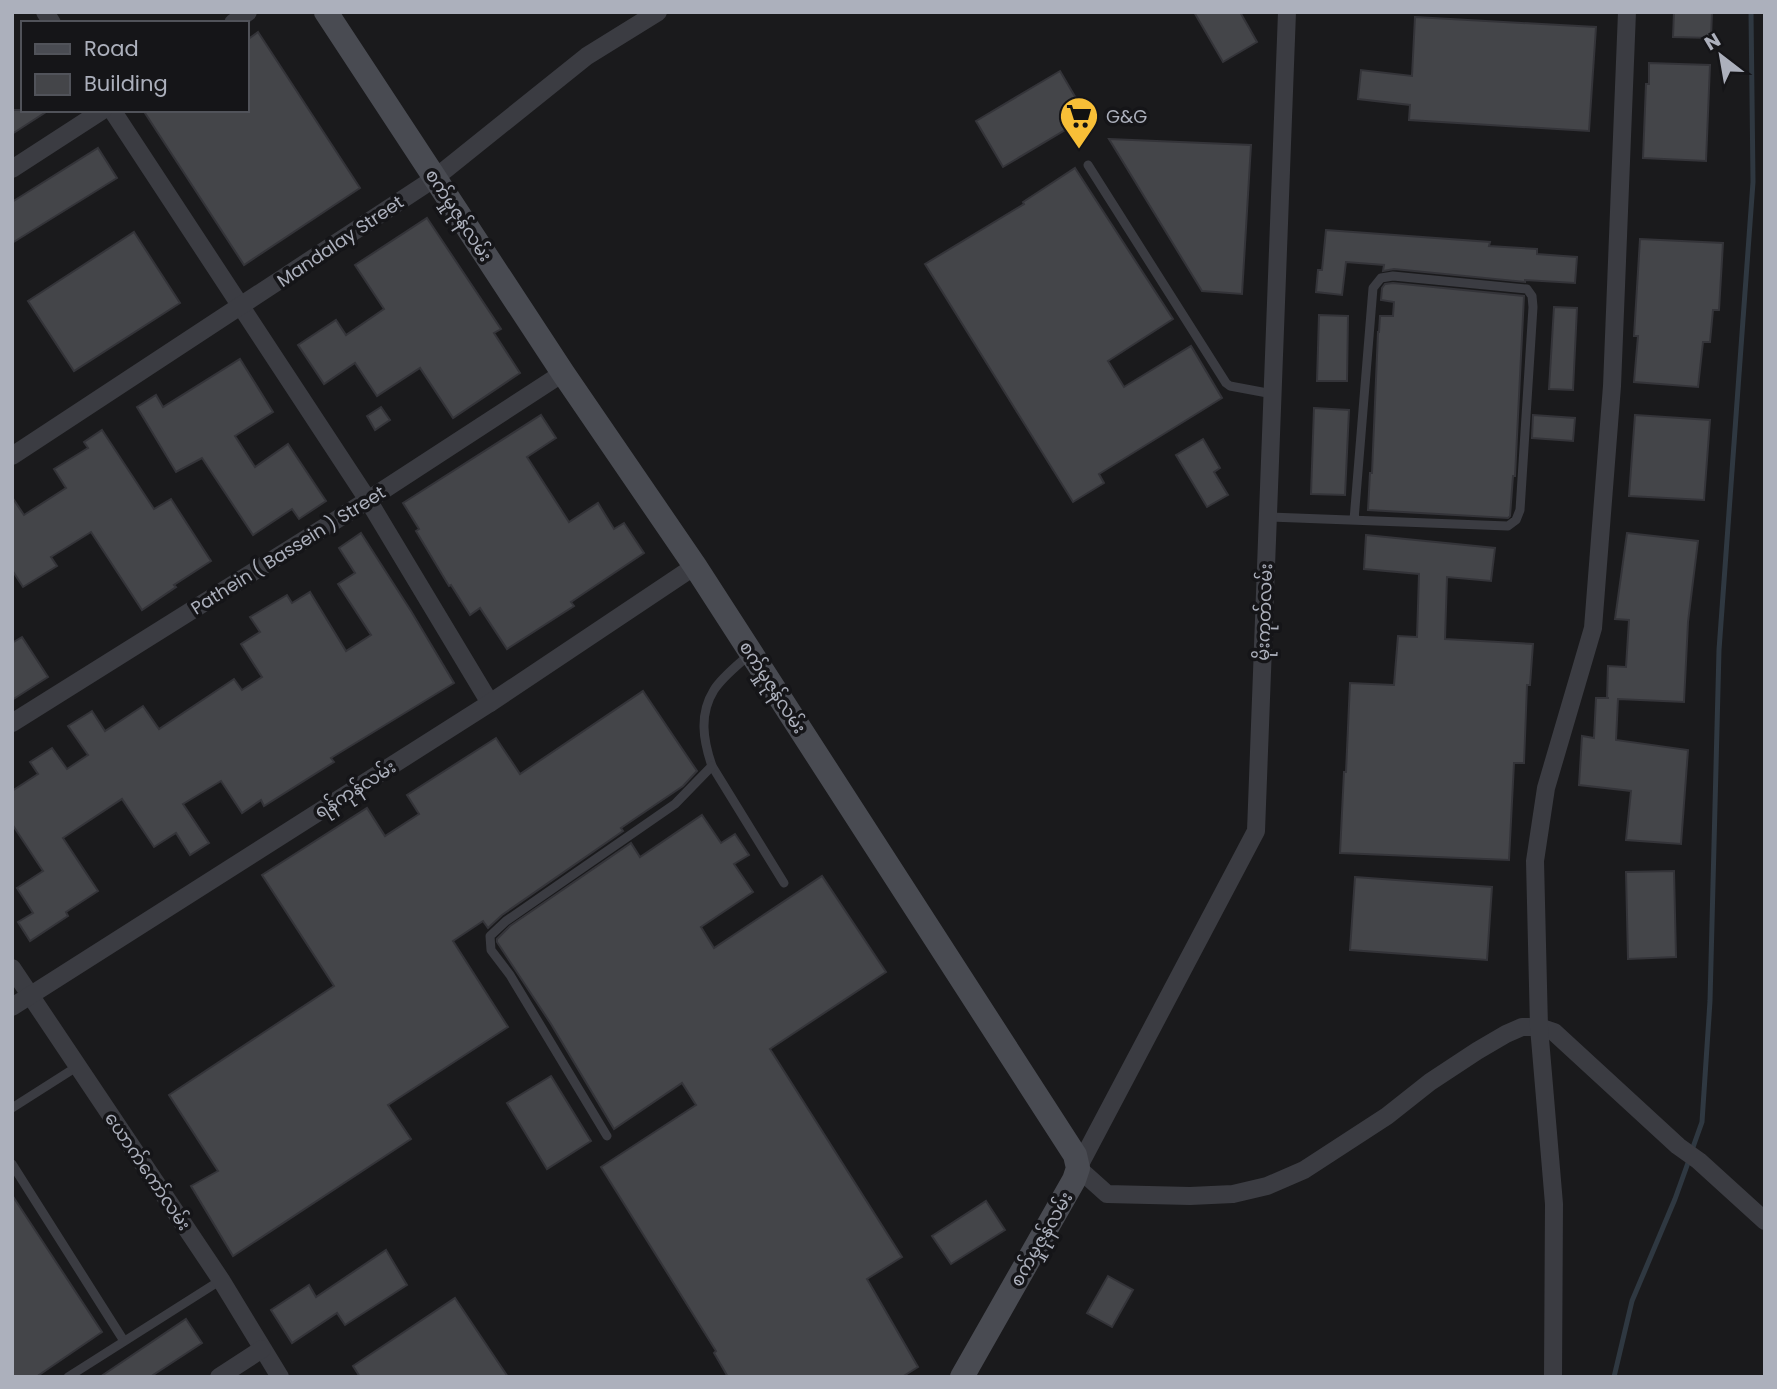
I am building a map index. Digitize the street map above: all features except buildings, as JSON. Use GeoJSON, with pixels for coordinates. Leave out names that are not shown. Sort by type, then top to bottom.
{"type":"FeatureCollection","features":[{"type":"Feature","properties":{"kind":"street","name":"စက်မှုဇုန်လမ်း"},"geometry":{"type":"LineString","coordinates":[[326,12],[563,373],[695,566],[1075,1155],[1078,1168],[1074,1180],[962,1377]]}},
{"type":"Feature","properties":{"kind":"street","name":"Mandalay Street"},"geometry":{"type":"LineString","coordinates":[[12,456],[435,178],[587,55],[658,12]]}},
{"type":"Feature","properties":{"kind":"street","name":"မိုးကုတ်လမ်း"},"geometry":{"type":"LineString","coordinates":[[1078,1168],[1256,831],[1287,12]]}},
{"type":"Feature","properties":{"kind":"street"},"geometry":{"type":"LineString","coordinates":[[1553,1377],[1554,1204],[1539,1027],[1535,861],[1546,788],[1593,628],[1612,386],[1627,12]]}},
{"type":"Feature","properties":{"kind":"street"},"geometry":{"type":"LineString","coordinates":[[12,169],[100,112]]}},
{"type":"Feature","properties":{"kind":"street"},"geometry":{"type":"LineString","coordinates":[[113,112],[368,500],[490,703]]}},
{"type":"Feature","properties":{"kind":"street","name":"Pathein ( Bassein ) Street"},"geometry":{"type":"LineString","coordinates":[[12,723],[368,500],[563,373]]}},
{"type":"Feature","properties":{"kind":"street","name":"ရန်ကုန်လမ်း"},"geometry":{"type":"LineString","coordinates":[[12,1007],[490,703],[695,566]]}},
{"type":"Feature","properties":{"kind":"street","name":"ယောက်ကော်လမ်း"},"geometry":{"type":"LineString","coordinates":[[12,968],[220,1280],[280,1377]]}},
{"type":"Feature","properties":{"kind":"street"},"geometry":{"type":"LineString","coordinates":[[1078,1168],[1107,1194],[1233,1194],[1268,1186],[1304,1170],[1387,1116],[1430,1082],[1477,1051],[1522,1027],[1539,1027],[1554,1032],[1678,1146],[1699,1161],[1765,1221]]}},
{"type":"Feature","properties":{"kind":"street"},"geometry":{"type":"LineString","coordinates":[[219,1377],[262,1349]]}},
{"type":"Feature","properties":{"kind":"lane"},"geometry":{"type":"LineString","coordinates":[[1088,165],[1226,383],[1273,394]]}},
{"type":"Feature","properties":{"kind":"lane"},"geometry":{"type":"LineString","coordinates":[[1268,517],[1508,526],[1516,520],[1520,510],[1533,307],[1532,296],[1527,289],[1393,276],[1381,278],[1373,288],[1354,520]]}},
{"type":"Feature","properties":{"kind":"lane"},"geometry":{"type":"LineString","coordinates":[[751,653],[715,688],[704,712],[707,750],[712,766],[784,883]]}},
{"type":"Feature","properties":{"kind":"lane"},"geometry":{"type":"LineString","coordinates":[[607,1136],[510,975],[491,950],[490,936],[506,921],[675,804],[712,766]]}},
{"type":"Feature","properties":{"kind":"lane"},"geometry":{"type":"LineString","coordinates":[[12,1108],[78,1066]]}},
{"type":"Feature","properties":{"kind":"lane"},"geometry":{"type":"LineString","coordinates":[[12,1164],[124,1342]]}},
{"type":"Feature","properties":{"kind":"lane"},"geometry":{"type":"LineString","coordinates":[[68,1377],[220,1280]]}},
{"type":"Feature","properties":{"kind":"waterway"},"geometry":{"type":"LineString","coordinates":[[1692,1150],[1702,1122],[1710,1001],[1719,650],[1753,182],[1751,12]]}},
{"type":"Feature","properties":{"kind":"waterway"},"geometry":{"type":"LineString","coordinates":[[1614,1377],[1632,1301],[1689,1160]]}},
{"type":"Feature","properties":{"kind":"place","name":"G&G"},"geometry":{"type":"Point","coordinates":[1079,150]}}]}
